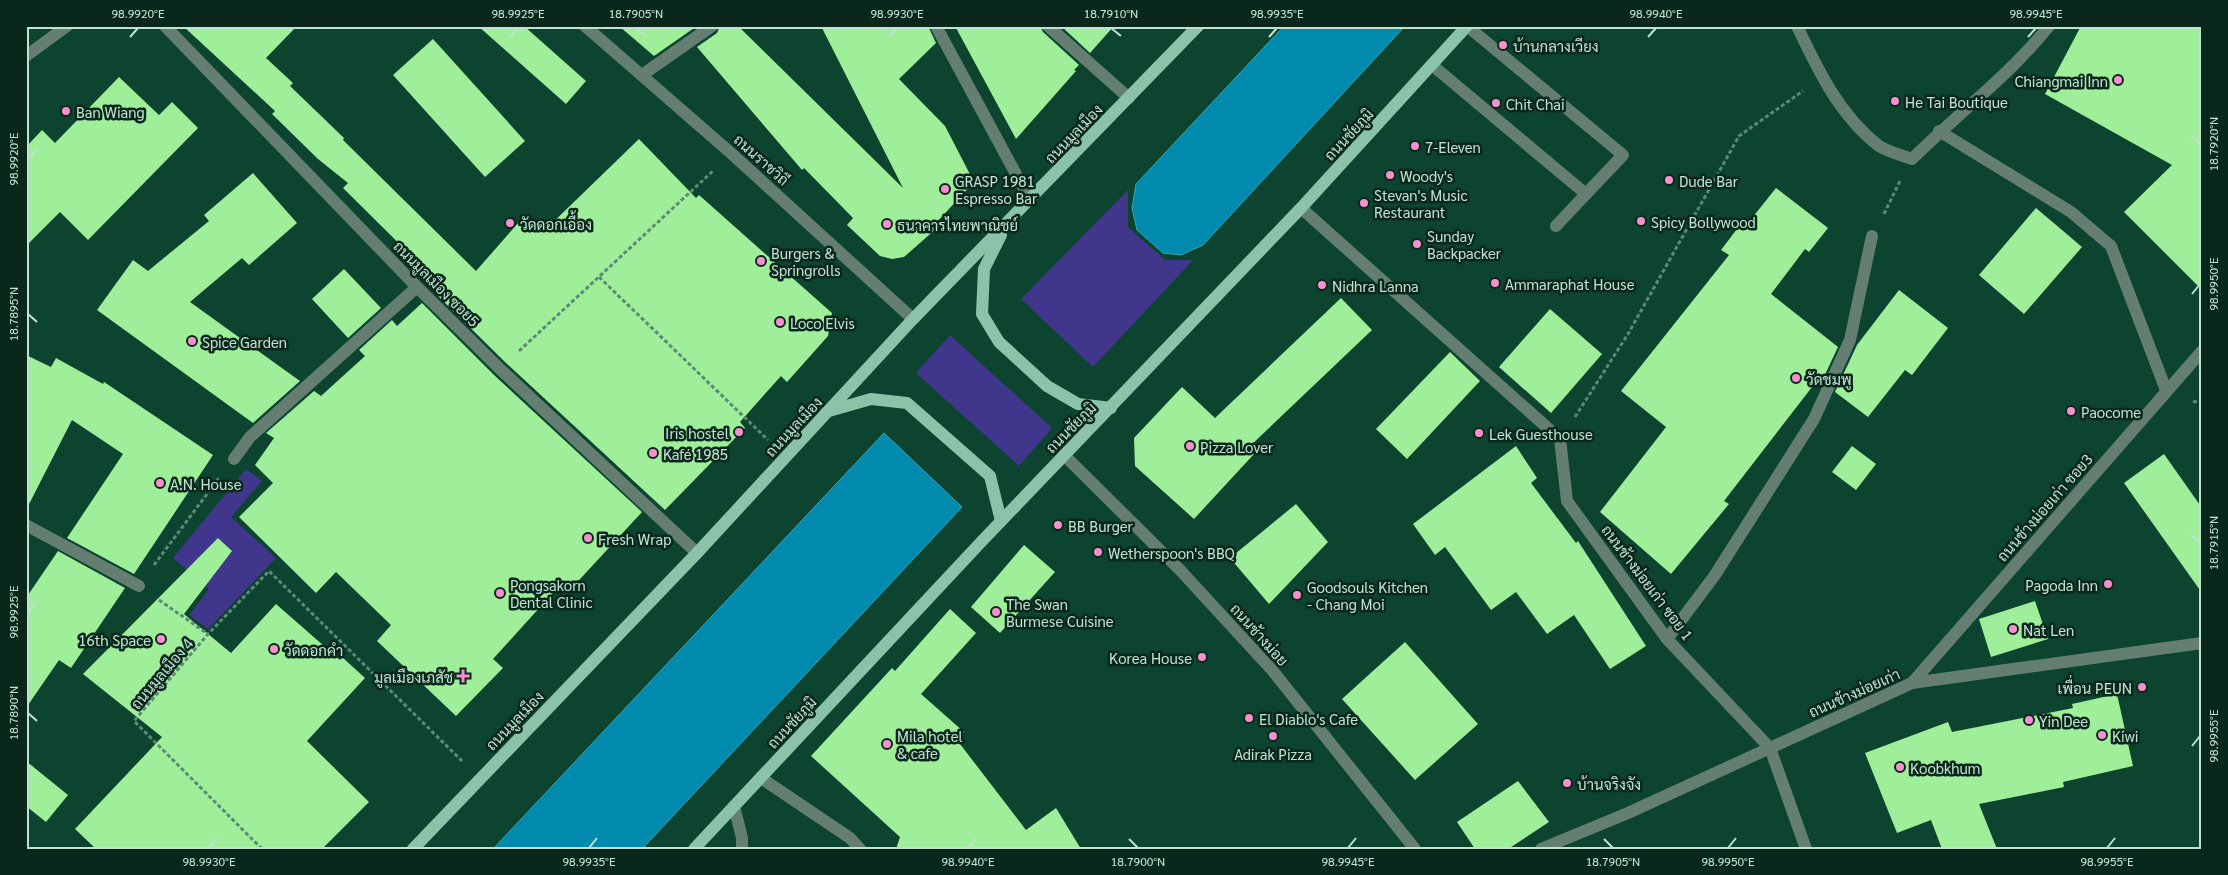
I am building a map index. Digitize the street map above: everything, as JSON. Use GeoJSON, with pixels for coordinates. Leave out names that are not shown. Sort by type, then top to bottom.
{"type":"FeatureCollection","features":[{"type":"Feature","properties":{"kind":"main road","name":"ถนนมูลเมือง"},"geometry":{"type":"LineString","coordinates":[[412,849],[697,552],[913,319],[1198,26]]}},
{"type":"Feature","properties":{"kind":"main road","name":"ถนนชัยภูมิ"},"geometry":{"type":"LineString","coordinates":[[694,849],[1000,522],[1302,208],[1467,26]]}},
{"type":"Feature","properties":{"kind":"main road"},"geometry":{"type":"LineString","coordinates":[[1006,225],[984,270],[982,314],[999,342],[1047,386],[1078,404],[1111,408]]}},
{"type":"Feature","properties":{"kind":"main road"},"geometry":{"type":"LineString","coordinates":[[828,411],[871,399],[907,403],[990,476],[1000,522]]}},
{"type":"Feature","properties":{"kind":"street"},"geometry":{"type":"LineString","coordinates":[[26,56],[67,26]]}},
{"type":"Feature","properties":{"kind":"street","name":"ถนนมูลเมือง ซอย5"},"geometry":{"type":"LineString","coordinates":[[165,26],[417,287],[500,369],[697,552]]}},
{"type":"Feature","properties":{"kind":"street","name":"ถนนราชวิถี"},"geometry":{"type":"LineString","coordinates":[[585,26],[732,154],[913,319]]}},
{"type":"Feature","properties":{"kind":"street"},"geometry":{"type":"LineString","coordinates":[[642,75],[712,26]]}},
{"type":"Feature","properties":{"kind":"street"},"geometry":{"type":"LineString","coordinates":[[936,26],[1030,200]]}},
{"type":"Feature","properties":{"kind":"street"},"geometry":{"type":"LineString","coordinates":[[1048,26],[1129,98]]}},
{"type":"Feature","properties":{"kind":"street"},"geometry":{"type":"LineString","coordinates":[[1467,26],[1623,156],[1556,226]]}},
{"type":"Feature","properties":{"kind":"street"},"geometry":{"type":"LineString","coordinates":[[1797,26],[1822,78],[1845,113],[1880,147],[1912,159],[1939,132],[2028,52],[2049,26]]}},
{"type":"Feature","properties":{"kind":"street"},"geometry":{"type":"LineString","coordinates":[[1432,66],[1586,194]]}},
{"type":"Feature","properties":{"kind":"street"},"geometry":{"type":"LineString","coordinates":[[1939,132],[2071,212],[2111,246],[2166,390]]}},
{"type":"Feature","properties":{"kind":"street"},"geometry":{"type":"LineString","coordinates":[[1302,208],[1560,439]]}},
{"type":"Feature","properties":{"kind":"street"},"geometry":{"type":"LineString","coordinates":[[1667,639],[1714,575],[1814,419],[1850,340],[1872,236]]}},
{"type":"Feature","properties":{"kind":"street"},"geometry":{"type":"LineString","coordinates":[[234,459],[250,437],[417,287]]}},
{"type":"Feature","properties":{"kind":"street","name":"ถนนช้างม่อยเก่า ซอย3"},"geometry":{"type":"LineString","coordinates":[[1912,683],[2202,351]]}},
{"type":"Feature","properties":{"kind":"street","name":"ถนนช้างม่อยเก่า ซอย 1"},"geometry":{"type":"LineString","coordinates":[[1560,439],[1567,501],[1667,639],[1770,748]]}},
{"type":"Feature","properties":{"kind":"street","name":"ถนนช้างม่อย"},"geometry":{"type":"LineString","coordinates":[[1064,455],[1180,570],[1272,670],[1415,849]]}},
{"type":"Feature","properties":{"kind":"street"},"geometry":{"type":"LineString","coordinates":[[26,525],[139,586]]}},
{"type":"Feature","properties":{"kind":"street","name":"ถนนช้างม่อยเก่า"},"geometry":{"type":"LineString","coordinates":[[1541,849],[1628,813],[1912,683],[2202,643]]}},
{"type":"Feature","properties":{"kind":"street"},"geometry":{"type":"LineString","coordinates":[[1770,748],[1806,849]]}},
{"type":"Feature","properties":{"kind":"street"},"geometry":{"type":"LineString","coordinates":[[761,778],[850,838],[860,849]]}},
{"type":"Feature","properties":{"kind":"street"},"geometry":{"type":"LineString","coordinates":[[734,806],[744,848]]}},
{"type":"Feature","properties":{"kind":"path"},"geometry":{"type":"LineString","coordinates":[[1560,439],[1628,334],[1739,136],[1822,78]]}},
{"type":"Feature","properties":{"kind":"path"},"geometry":{"type":"LineString","coordinates":[[500,369],[732,154]]}},
{"type":"Feature","properties":{"kind":"path"},"geometry":{"type":"LineString","coordinates":[[1872,236],[1912,159]]}},
{"type":"Feature","properties":{"kind":"path"},"geometry":{"type":"LineString","coordinates":[[599,277],[786,457]]}},
{"type":"Feature","properties":{"kind":"path"},"geometry":{"type":"LineString","coordinates":[[139,586],[234,459]]}},
{"type":"Feature","properties":{"kind":"path"},"geometry":{"type":"LineString","coordinates":[[208,634],[268,571],[480,780]]}},
{"type":"Feature","properties":{"kind":"path","name":"ถนนมูลเมือง 4"},"geometry":{"type":"LineString","coordinates":[[139,586],[208,634],[134,721],[262,849]]}},
{"type":"Feature","properties":{"kind":"shaded area"},"geometry":{"type":"Polygon","coordinates":[[[1128,190],[1128,227],[1165,260],[1193,260],[1093,367],[1021,299],[1128,190]]]}},
{"type":"Feature","properties":{"kind":"shaded area"},"geometry":{"type":"Polygon","coordinates":[[[950,335],[1052,428],[1019,466],[916,373],[950,335]]]}},
{"type":"Feature","properties":{"kind":"shaded area"},"geometry":{"type":"Polygon","coordinates":[[[246,469],[262,481],[231,517],[276,558],[208,629],[189,615],[209,589],[173,558],[246,469]]]}},
{"type":"Feature","properties":{"kind":"water"},"geometry":{"type":"Polygon","coordinates":[[[1284,26],[1405,26],[1203,245],[1181,255],[1163,253],[1137,230],[1132,208],[1136,184],[1284,26]]]}},
{"type":"Feature","properties":{"kind":"water"},"geometry":{"type":"Polygon","coordinates":[[[884,433],[962,507],[642,849],[493,849],[884,433]]]}},
{"type":"Feature","properties":{"kind":"building"},"geometry":{"type":"Polygon","coordinates":[[[183,26],[297,26],[266,58],[293,83],[290,86],[344,138],[343,140],[476,271],[525,215],[544,231],[639,139],[696,198],[699,195],[832,313],[828,336],[787,382],[781,376],[740,422],[745,428],[665,510],[506,363],[434,292],[441,285],[343,188],[348,183],[318,159],[272,114],[275,111],[183,26]]]}},
{"type":"Feature","properties":{"kind":"building"},"geometry":{"type":"Polygon","coordinates":[[[478,26],[524,26],[586,81],[566,104],[478,26]]]}},
{"type":"Feature","properties":{"kind":"building"},"geometry":{"type":"Polygon","coordinates":[[[619,26],[697,26],[654,56],[619,26]]]}},
{"type":"Feature","properties":{"kind":"building"},"geometry":{"type":"Polygon","coordinates":[[[720,26],[738,26],[903,188],[821,26],[928,26],[936,43],[899,79],[945,126],[974,182],[934,225],[937,228],[904,257],[892,259],[880,256],[847,225],[853,218],[804,168],[802,170],[697,47],[717,33],[720,26]]]}},
{"type":"Feature","properties":{"kind":"building"},"geometry":{"type":"Polygon","coordinates":[[[955,26],[1040,26],[1043,32],[1079,65],[1074,70],[1076,71],[1016,139],[955,26]]]}},
{"type":"Feature","properties":{"kind":"building"},"geometry":{"type":"Polygon","coordinates":[[[1061,26],[1114,26],[1090,53],[1061,26]]]}},
{"type":"Feature","properties":{"kind":"building"},"geometry":{"type":"Polygon","coordinates":[[[2081,26],[2202,26],[2202,290],[2124,212],[2172,165],[2045,94],[2081,26]]]}},
{"type":"Feature","properties":{"kind":"building"},"geometry":{"type":"Polygon","coordinates":[[[433,39],[525,141],[485,177],[393,75],[433,39]]]}},
{"type":"Feature","properties":{"kind":"building"},"geometry":{"type":"Polygon","coordinates":[[[119,77],[159,115],[172,102],[198,128],[88,240],[60,212],[26,246],[26,147],[42,130],[55,143],[119,77]]]}},
{"type":"Feature","properties":{"kind":"building"},"geometry":{"type":"Polygon","coordinates":[[[253,173],[297,223],[249,265],[242,258],[190,302],[300,381],[253,423],[97,310],[133,260],[148,271],[209,221],[204,215],[253,173]]]}},
{"type":"Feature","properties":{"kind":"building"},"geometry":{"type":"Polygon","coordinates":[[[1776,188],[1828,228],[1809,252],[1805,249],[1771,294],[1838,347],[1822,381],[1819,378],[1724,501],[1729,504],[1671,574],[1600,512],[1666,427],[1621,391],[1729,255],[1721,250],[1740,225],[1744,228],[1776,188]]]}},
{"type":"Feature","properties":{"kind":"building"},"geometry":{"type":"Polygon","coordinates":[[[2036,208],[2082,247],[2024,314],[1979,275],[2036,208]]]}},
{"type":"Feature","properties":{"kind":"building"},"geometry":{"type":"Polygon","coordinates":[[[344,269],[381,308],[348,338],[312,299],[344,269]]]}},
{"type":"Feature","properties":{"kind":"building"},"geometry":{"type":"Polygon","coordinates":[[[1899,290],[1948,328],[1912,375],[1905,370],[1868,417],[1835,392],[1857,345],[1899,290]]]}},
{"type":"Feature","properties":{"kind":"building"},"geometry":{"type":"Polygon","coordinates":[[[1341,298],[1372,330],[1248,448],[1254,454],[1194,519],[1135,466],[1134,438],[1182,387],[1215,418],[1341,298]]]}},
{"type":"Feature","properties":{"kind":"building"},"geometry":{"type":"Polygon","coordinates":[[[422,303],[494,375],[642,512],[569,591],[561,584],[493,659],[503,668],[456,716],[377,641],[391,625],[336,572],[316,593],[239,517],[273,483],[255,465],[274,438],[266,433],[314,391],[321,396],[365,356],[359,350],[392,320],[397,326],[422,303]]]}},
{"type":"Feature","properties":{"kind":"building"},"geometry":{"type":"Polygon","coordinates":[[[1550,309],[1602,354],[1551,413],[1499,367],[1550,309]]]}},
{"type":"Feature","properties":{"kind":"building"},"geometry":{"type":"Polygon","coordinates":[[[1450,352],[1480,381],[1407,459],[1376,429],[1450,352]]]}},
{"type":"Feature","properties":{"kind":"building","name":"A.N. House"},"geometry":{"type":"Polygon","coordinates":[[[26,355],[51,367],[56,358],[103,384],[104,382],[213,455],[134,574],[67,538],[123,454],[72,420],[26,510],[26,355]]]}},
{"type":"Feature","properties":{"kind":"building"},"geometry":{"type":"Polygon","coordinates":[[[1516,446],[1537,478],[1531,483],[1576,543],[1578,541],[1646,646],[1610,669],[1574,615],[1547,634],[1516,592],[1491,610],[1445,547],[1435,555],[1413,524],[1516,446]]]}},
{"type":"Feature","properties":{"kind":"building"},"geometry":{"type":"Polygon","coordinates":[[[1852,446],[1876,464],[1856,490],[1832,472],[1852,446]]]}},
{"type":"Feature","properties":{"kind":"building"},"geometry":{"type":"Polygon","coordinates":[[[2164,454],[2202,508],[2202,593],[2124,483],[2164,454]]]}},
{"type":"Feature","properties":{"kind":"building"},"geometry":{"type":"Polygon","coordinates":[[[1296,504],[1328,542],[1269,604],[1230,558],[1296,504]]]}},
{"type":"Feature","properties":{"kind":"building"},"geometry":{"type":"Polygon","coordinates":[[[218,538],[232,551],[184,614],[231,653],[276,604],[340,660],[342,657],[365,678],[307,741],[369,802],[322,849],[96,849],[75,829],[162,737],[83,674],[218,538]]]}},
{"type":"Feature","properties":{"kind":"building"},"geometry":{"type":"Polygon","coordinates":[[[1024,545],[1055,572],[1000,633],[971,607],[1024,545]]]}},
{"type":"Feature","properties":{"kind":"building"},"geometry":{"type":"Polygon","coordinates":[[[58,551],[125,588],[71,668],[59,660],[26,708],[26,598],[58,551]]]}},
{"type":"Feature","properties":{"kind":"building","name":"Nat Len"},"geometry":{"type":"Polygon","coordinates":[[[2035,601],[2048,639],[1991,657],[1979,619],[2035,601]]]}},
{"type":"Feature","properties":{"kind":"building"},"geometry":{"type":"Polygon","coordinates":[[[950,609],[976,633],[921,694],[964,732],[957,740],[1026,830],[1056,808],[1081,849],[896,849],[900,837],[811,756],[892,668],[895,671],[950,609]]]}},
{"type":"Feature","properties":{"kind":"building"},"geometry":{"type":"Polygon","coordinates":[[[1405,642],[1478,724],[1415,780],[1342,699],[1405,642]]]}},
{"type":"Feature","properties":{"kind":"building"},"geometry":{"type":"Polygon","coordinates":[[[2117,694],[2133,766],[2063,782],[2064,787],[1979,804],[1997,849],[1942,849],[1931,820],[1897,833],[1865,753],[1948,722],[1952,732],[2073,708],[2072,704],[2117,694]]]}},
{"type":"Feature","properties":{"kind":"building"},"geometry":{"type":"Polygon","coordinates":[[[26,761],[68,795],[46,822],[26,806],[26,761]]]}},
{"type":"Feature","properties":{"kind":"building"},"geometry":{"type":"Polygon","coordinates":[[[1518,781],[1549,822],[1508,849],[1475,849],[1457,822],[1518,781]]]}},
{"type":"Feature","properties":{"kind":"place","name":"บ้านกลางเวียง"},"geometry":{"type":"Point","coordinates":[1503,45]}},
{"type":"Feature","properties":{"kind":"place","name":"Chiangmai Inn"},"geometry":{"type":"Point","coordinates":[2118,80]}},
{"type":"Feature","properties":{"kind":"place","name":"He Tai Boutique"},"geometry":{"type":"Point","coordinates":[1895,101]}},
{"type":"Feature","properties":{"kind":"place","name":"Chit Chai"},"geometry":{"type":"Point","coordinates":[1496,103]}},
{"type":"Feature","properties":{"kind":"place","name":"Ban Wiang"},"geometry":{"type":"Point","coordinates":[66,111]}},
{"type":"Feature","properties":{"kind":"place","name":"7-Eleven"},"geometry":{"type":"Point","coordinates":[1415,146]}},
{"type":"Feature","properties":{"kind":"place","name":"Woody's"},"geometry":{"type":"Point","coordinates":[1390,175]}},
{"type":"Feature","properties":{"kind":"place","name":"Dude Bar"},"geometry":{"type":"Point","coordinates":[1669,180]}},
{"type":"Feature","properties":{"kind":"place","name":"GRASP 1981 Espresso Bar"},"geometry":{"type":"Point","coordinates":[945,189]}},
{"type":"Feature","properties":{"kind":"place","name":"Stevan's Music Restaurant"},"geometry":{"type":"Point","coordinates":[1364,203]}},
{"type":"Feature","properties":{"kind":"place","name":"Spicy Bollywood"},"geometry":{"type":"Point","coordinates":[1641,221]}},
{"type":"Feature","properties":{"kind":"place","name":"วัดดอกเอื้อง"},"geometry":{"type":"Point","coordinates":[510,223]}},
{"type":"Feature","properties":{"kind":"place","name":"ธนาคารไทยพาณิชย์"},"geometry":{"type":"Point","coordinates":[887,224]}},
{"type":"Feature","properties":{"kind":"place","name":"Sunday Backpacker"},"geometry":{"type":"Point","coordinates":[1417,244]}},
{"type":"Feature","properties":{"kind":"place","name":"Burgers & Springrolls"},"geometry":{"type":"Point","coordinates":[761,261]}},
{"type":"Feature","properties":{"kind":"place","name":"Ammaraphat House"},"geometry":{"type":"Point","coordinates":[1495,283]}},
{"type":"Feature","properties":{"kind":"place","name":"Nidhra Lanna"},"geometry":{"type":"Point","coordinates":[1322,285]}},
{"type":"Feature","properties":{"kind":"place","name":"Loco Elvis"},"geometry":{"type":"Point","coordinates":[780,322]}},
{"type":"Feature","properties":{"kind":"place","name":"Spice Garden"},"geometry":{"type":"Point","coordinates":[192,341]}},
{"type":"Feature","properties":{"kind":"place","name":"วัดชมพู"},"geometry":{"type":"Point","coordinates":[1796,378]}},
{"type":"Feature","properties":{"kind":"place","name":"Paocome"},"geometry":{"type":"Point","coordinates":[2071,411]}},
{"type":"Feature","properties":{"kind":"place","name":"Iris hostel"},"geometry":{"type":"Point","coordinates":[739,432]}},
{"type":"Feature","properties":{"kind":"place","name":"Lek Guesthouse"},"geometry":{"type":"Point","coordinates":[1479,433]}},
{"type":"Feature","properties":{"kind":"place","name":"Pizza Lover"},"geometry":{"type":"Point","coordinates":[1190,446]}},
{"type":"Feature","properties":{"kind":"place","name":"Kafé 1985"},"geometry":{"type":"Point","coordinates":[653,453]}},
{"type":"Feature","properties":{"kind":"place","name":"A.N. House"},"geometry":{"type":"Point","coordinates":[160,483]}},
{"type":"Feature","properties":{"kind":"place","name":"BB Burger"},"geometry":{"type":"Point","coordinates":[1058,525]}},
{"type":"Feature","properties":{"kind":"place","name":"Fresh Wrap"},"geometry":{"type":"Point","coordinates":[588,538]}},
{"type":"Feature","properties":{"kind":"place","name":"Wetherspoon's BBQ"},"geometry":{"type":"Point","coordinates":[1098,552]}},
{"type":"Feature","properties":{"kind":"place","name":"Pagoda Inn"},"geometry":{"type":"Point","coordinates":[2108,584]}},
{"type":"Feature","properties":{"kind":"place","name":"Pongsakorn Dental Clinic"},"geometry":{"type":"Point","coordinates":[500,593]}},
{"type":"Feature","properties":{"kind":"place","name":"Goodsouls Kitchen - Chang Moi"},"geometry":{"type":"Point","coordinates":[1297,595]}},
{"type":"Feature","properties":{"kind":"place","name":"The Swan Burmese Cuisine"},"geometry":{"type":"Point","coordinates":[996,612]}},
{"type":"Feature","properties":{"kind":"place","name":"Nat Len"},"geometry":{"type":"Point","coordinates":[2013,629]}},
{"type":"Feature","properties":{"kind":"place","name":"16th Space"},"geometry":{"type":"Point","coordinates":[161,639]}},
{"type":"Feature","properties":{"kind":"place","name":"วัดดอกคำ"},"geometry":{"type":"Point","coordinates":[274,649]}},
{"type":"Feature","properties":{"kind":"place","name":"Korea House"},"geometry":{"type":"Point","coordinates":[1202,657]}},
{"type":"Feature","properties":{"kind":"place","name":"มูลเมืองเภสัช"},"geometry":{"type":"Point","coordinates":[463,676]}},
{"type":"Feature","properties":{"kind":"place","name":"เพื่อน PEUN"},"geometry":{"type":"Point","coordinates":[2142,687]}},
{"type":"Feature","properties":{"kind":"place","name":"El Diablo's Cafe"},"geometry":{"type":"Point","coordinates":[1249,718]}},
{"type":"Feature","properties":{"kind":"place","name":"Yin Dee"},"geometry":{"type":"Point","coordinates":[2029,720]}},
{"type":"Feature","properties":{"kind":"place","name":"Kiwi"},"geometry":{"type":"Point","coordinates":[2102,735]}},
{"type":"Feature","properties":{"kind":"place","name":"Adirak Pizza"},"geometry":{"type":"Point","coordinates":[1273,736]}},
{"type":"Feature","properties":{"kind":"place","name":"Mila hotel & cafe"},"geometry":{"type":"Point","coordinates":[887,744]}},
{"type":"Feature","properties":{"kind":"place","name":"Koobkhum"},"geometry":{"type":"Point","coordinates":[1900,767]}},
{"type":"Feature","properties":{"kind":"place","name":"บ้านจริงจัง"},"geometry":{"type":"Point","coordinates":[1567,783]}}]}
